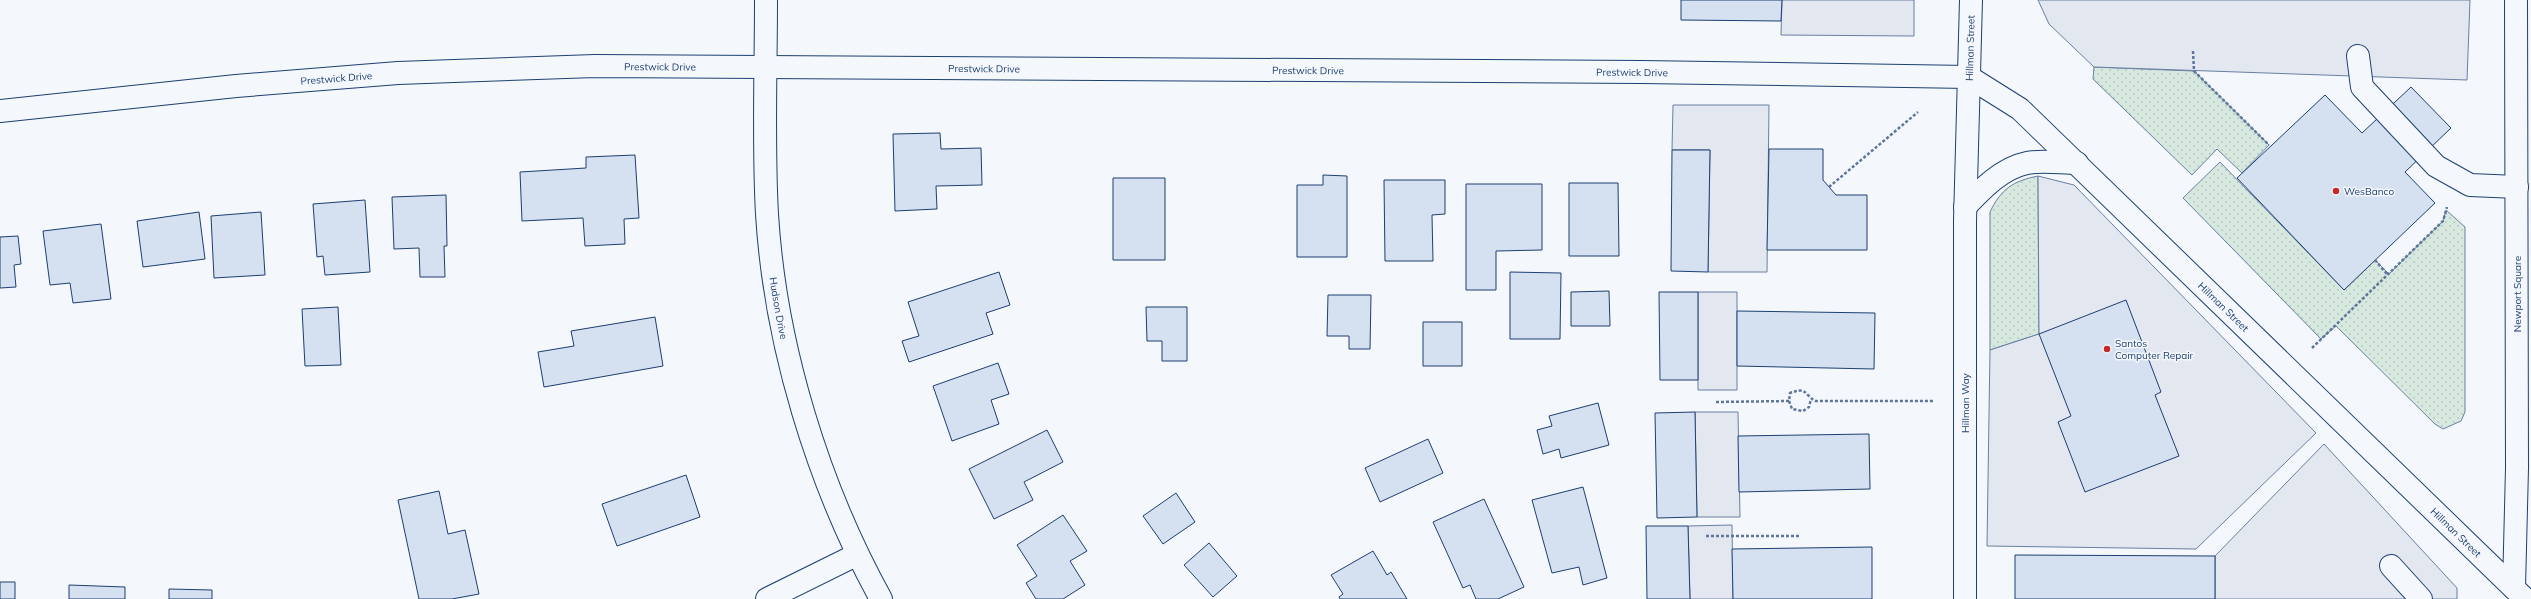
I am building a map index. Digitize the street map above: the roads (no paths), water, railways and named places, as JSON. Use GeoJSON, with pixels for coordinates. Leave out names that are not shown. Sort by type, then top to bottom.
{"type":"FeatureCollection","features":[{"type":"Feature","properties":{"kind":"street","name":"Hudson Drive"},"geometry":{"type":"LineString","coordinates":[[766,0],[767,215],[781,323],[797,390],[817,456],[856,554],[880,599]]}},
{"type":"Feature","properties":{"kind":"street","name":"Hillman Street"},"geometry":{"type":"LineString","coordinates":[[1971,0],[1970,77],[2020,109],[2290,370],[2343,424],[2520,594]]}},
{"type":"Feature","properties":{"kind":"street","name":"Newport Square"},"geometry":{"type":"LineString","coordinates":[[2516,0],[2517,468],[2520,594]]}},
{"type":"Feature","properties":{"kind":"street"},"geometry":{"type":"LineString","coordinates":[[2358,56],[2362,87],[2424,155],[2456,179],[2470,185],[2517,187]]}},
{"type":"Feature","properties":{"kind":"street","name":"Prestwick Drive"},"geometry":{"type":"LineString","coordinates":[[0,111],[236,86],[398,73],[595,66],[1640,72],[1970,77]]}},
{"type":"Feature","properties":{"kind":"street","name":"Hillman Way"},"geometry":{"type":"LineString","coordinates":[[1965,599],[1965,207],[1970,77]]}},
{"type":"Feature","properties":{"kind":"street"},"geometry":{"type":"LineString","coordinates":[[1965,207],[1981,190],[2006,171],[2028,163],[2077,163]]}},
{"type":"Feature","properties":{"kind":"street"},"geometry":{"type":"LineString","coordinates":[[767,599],[856,554]]}},
{"type":"Feature","properties":{"kind":"street"},"geometry":{"type":"LineString","coordinates":[[2391,566],[2421,599]]}},
{"type":"Feature","properties":{"kind":"place","name":"WesBanco"},"geometry":{"type":"Point","coordinates":[2336,191]}},
{"type":"Feature","properties":{"kind":"place","name":"Santos Computer Repair"},"geometry":{"type":"Point","coordinates":[2107,349]}}]}
